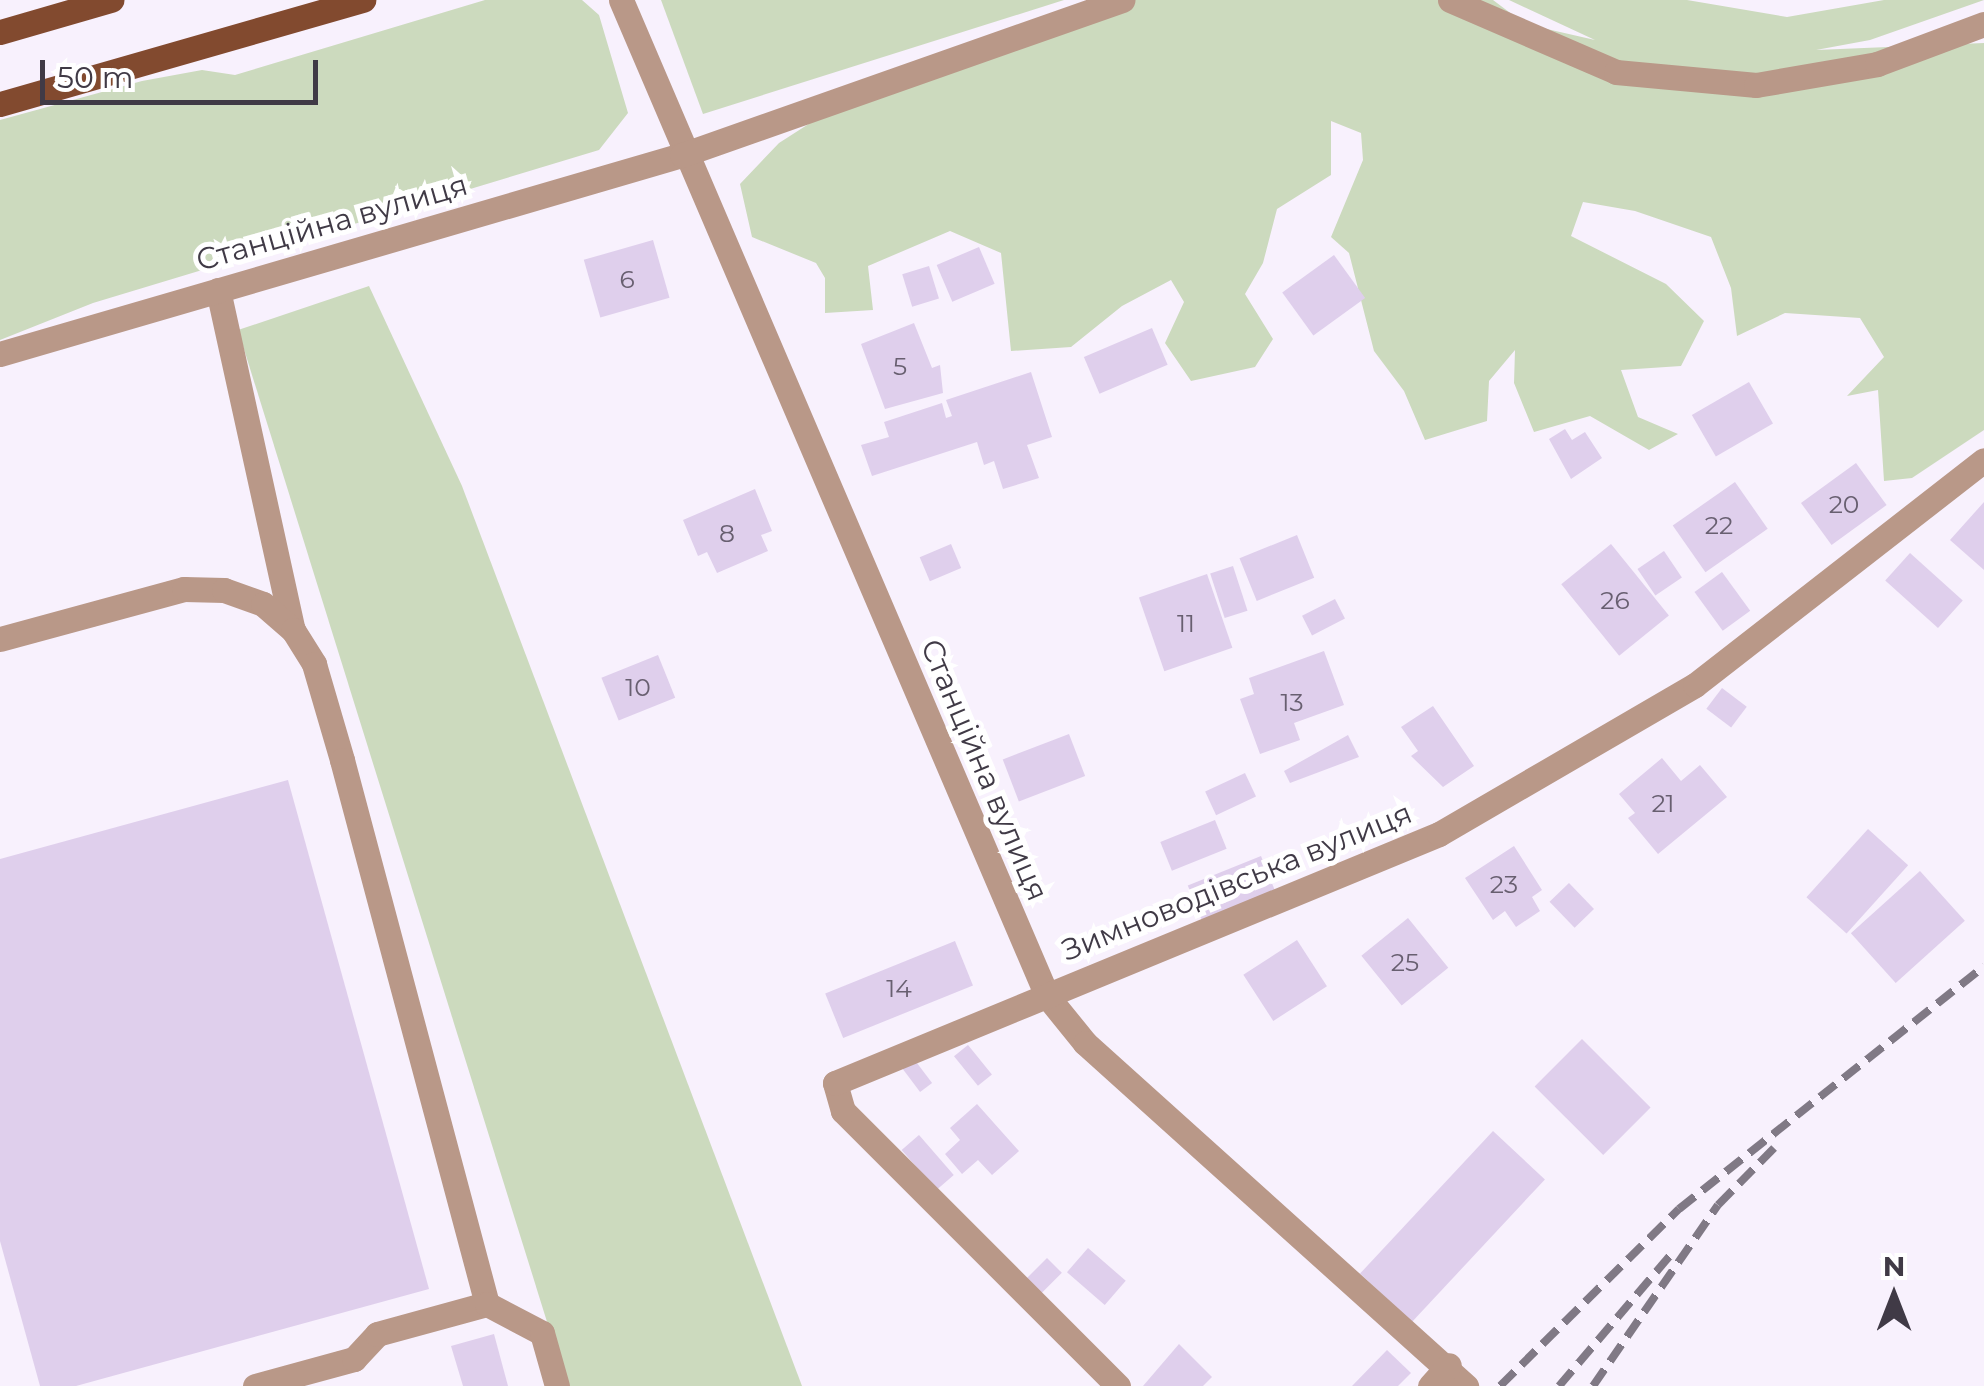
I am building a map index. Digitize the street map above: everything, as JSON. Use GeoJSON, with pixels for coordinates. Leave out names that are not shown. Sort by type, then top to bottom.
{"type":"FeatureCollection","features":[{"type":"Feature","properties":{"kind":"main road"},"geometry":{"type":"LineString","coordinates":[[0,32],[111,0]]}},
{"type":"Feature","properties":{"kind":"main road"},"geometry":{"type":"LineString","coordinates":[[0,104],[363,0]]}},
{"type":"Feature","properties":{"kind":"street","name":"Станційна вулиця"},"geometry":{"type":"LineString","coordinates":[[621,0],[682,155],[1047,996],[1085,1043],[1449,1366],[1466,1386]]}},
{"type":"Feature","properties":{"kind":"street","name":"Станційна вулиця"},"geometry":{"type":"LineString","coordinates":[[0,354],[682,155],[1123,0]]}},
{"type":"Feature","properties":{"kind":"street"},"geometry":{"type":"LineString","coordinates":[[1450,0],[1616,72],[1756,85],[1877,64],[1984,24]]}},
{"type":"Feature","properties":{"kind":"street"},"geometry":{"type":"LineString","coordinates":[[218,290],[294,630],[314,664],[342,760],[486,1304]]}},
{"type":"Feature","properties":{"kind":"street","name":"Зимноводівська вулиця"},"geometry":{"type":"LineString","coordinates":[[1118,1386],[844,1111],[834,1083],[1439,834],[1695,684],[1984,460]]}},
{"type":"Feature","properties":{"kind":"street"},"geometry":{"type":"LineString","coordinates":[[0,639],[184,589],[237,594],[262,604],[294,630]]}},
{"type":"Feature","properties":{"kind":"street"},"geometry":{"type":"LineString","coordinates":[[255,1386],[354,1359],[377,1334],[486,1304],[542,1333],[556,1386]]}},
{"type":"Feature","properties":{"kind":"street"},"geometry":{"type":"LineString","coordinates":[[1430,1386],[1449,1366]]}},
{"type":"Feature","properties":{"kind":"green space"},"geometry":{"type":"Polygon","coordinates":[[[485,0],[582,0],[599,15],[628,113],[599,150],[93,303],[0,340],[0,120],[142,81],[202,70],[235,75],[485,0]]]}},
{"type":"Feature","properties":{"kind":"green space"},"geometry":{"type":"Polygon","coordinates":[[[661,0],[1064,0],[703,114],[661,0]]]}},
{"type":"Feature","properties":{"kind":"green space"},"geometry":{"type":"Polygon","coordinates":[[[1126,0],[1493,0],[1525,24],[1595,40],[1509,0],[1687,0],[1787,17],[1884,0],[1984,0],[1870,40],[1816,50],[1984,43],[1984,430],[1912,478],[1884,481],[1878,390],[1847,396],[1884,357],[1860,318],[1785,313],[1737,336],[1731,288],[1711,237],[1635,211],[1583,202],[1571,236],[1666,284],[1704,321],[1681,366],[1621,370],[1638,417],[1678,434],[1649,450],[1590,416],[1534,432],[1514,383],[1515,350],[1489,381],[1487,421],[1425,440],[1404,391],[1374,351],[1349,253],[1331,237],[1363,160],[1361,133],[1331,121],[1331,175],[1277,209],[1263,263],[1245,294],[1273,339],[1255,367],[1191,381],[1165,343],[1184,302],[1171,280],[1122,306],[1071,347],[1011,351],[1001,253],[950,231],[868,266],[873,310],[825,313],[825,278],[816,263],[752,237],[740,184],[779,143],[832,109],[1126,0]]]}},
{"type":"Feature","properties":{"kind":"green space"},"geometry":{"type":"Polygon","coordinates":[[[369,286],[462,486],[802,1386],[567,1386],[238,330],[369,286]]]}},
{"type":"Feature","properties":{"kind":"building"},"geometry":{"type":"Polygon","coordinates":[[[653,240],[670,298],[600,318],[584,260],[653,240]]]}},
{"type":"Feature","properties":{"kind":"building"},"geometry":{"type":"Polygon","coordinates":[[[979,247],[995,284],[952,302],[937,265],[979,247]]]}},
{"type":"Feature","properties":{"kind":"building"},"geometry":{"type":"Polygon","coordinates":[[[1334,255],[1365,298],[1313,335],[1282,293],[1334,255]]]}},
{"type":"Feature","properties":{"kind":"building"},"geometry":{"type":"Polygon","coordinates":[[[929,266],[939,299],[912,307],[902,274],[929,266]]]}},
{"type":"Feature","properties":{"kind":"building"},"geometry":{"type":"Polygon","coordinates":[[[914,323],[932,368],[940,365],[943,393],[885,409],[861,344],[914,323]]]}},
{"type":"Feature","properties":{"kind":"building"},"geometry":{"type":"Polygon","coordinates":[[[1152,328],[1168,365],[1100,394],[1084,357],[1152,328]]]}},
{"type":"Feature","properties":{"kind":"building"},"geometry":{"type":"Polygon","coordinates":[[[1031,372],[1052,437],[1027,445],[1039,478],[1003,489],[994,461],[984,465],[977,442],[872,476],[861,445],[889,437],[884,422],[942,403],[946,418],[952,416],[946,400],[1031,372]]]}},
{"type":"Feature","properties":{"kind":"building"},"geometry":{"type":"Polygon","coordinates":[[[1749,382],[1773,424],[1716,457],[1692,415],[1749,382]]]}},
{"type":"Feature","properties":{"kind":"building"},"geometry":{"type":"Polygon","coordinates":[[[1565,429],[1572,440],[1585,432],[1602,458],[1571,479],[1549,439],[1565,429]]]}},
{"type":"Feature","properties":{"kind":"building"},"geometry":{"type":"Polygon","coordinates":[[[1856,463],[1887,505],[1832,545],[1801,503],[1856,463]]]}},
{"type":"Feature","properties":{"kind":"building"},"geometry":{"type":"Polygon","coordinates":[[[1735,482],[1768,529],[1705,572],[1673,526],[1735,482]]]}},
{"type":"Feature","properties":{"kind":"building"},"geometry":{"type":"Polygon","coordinates":[[[755,489],[772,531],[761,535],[768,551],[717,573],[707,552],[698,556],[683,520],[755,489]]]}},
{"type":"Feature","properties":{"kind":"building"},"geometry":{"type":"Polygon","coordinates":[[[1984,502],[1984,570],[1950,540],[1984,502]]]}},
{"type":"Feature","properties":{"kind":"building"},"geometry":{"type":"Polygon","coordinates":[[[1297,535],[1314,578],[1257,601],[1240,558],[1297,535]]]}},
{"type":"Feature","properties":{"kind":"building"},"geometry":{"type":"Polygon","coordinates":[[[951,544],[961,568],[930,581],[920,557],[951,544]]]}},
{"type":"Feature","properties":{"kind":"building"},"geometry":{"type":"Polygon","coordinates":[[[1611,544],[1669,615],[1619,656],[1561,584],[1611,544]]]}},
{"type":"Feature","properties":{"kind":"building"},"geometry":{"type":"Polygon","coordinates":[[[1664,551],[1682,578],[1655,595],[1637,569],[1664,551]]]}},
{"type":"Feature","properties":{"kind":"building"},"geometry":{"type":"Polygon","coordinates":[[[1910,553],[1963,601],[1938,628],[1885,580],[1910,553]]]}},
{"type":"Feature","properties":{"kind":"building"},"geometry":{"type":"Polygon","coordinates":[[[1233,566],[1248,611],[1225,618],[1210,573],[1233,566]]]}},
{"type":"Feature","properties":{"kind":"building"},"geometry":{"type":"Polygon","coordinates":[[[1722,572],[1750,611],[1723,631],[1694,592],[1722,572]]]}},
{"type":"Feature","properties":{"kind":"building"},"geometry":{"type":"Polygon","coordinates":[[[1207,574],[1232,648],[1164,671],[1139,597],[1207,574]]]}},
{"type":"Feature","properties":{"kind":"building"},"geometry":{"type":"Polygon","coordinates":[[[1335,599],[1345,619],[1312,635],[1302,616],[1335,599]]]}},
{"type":"Feature","properties":{"kind":"building"},"geometry":{"type":"Polygon","coordinates":[[[1324,651],[1344,705],[1294,723],[1300,740],[1260,754],[1240,699],[1254,694],[1249,678],[1324,651]]]}},
{"type":"Feature","properties":{"kind":"building"},"geometry":{"type":"Polygon","coordinates":[[[658,655],[675,698],[619,721],[601,678],[658,655]]]}},
{"type":"Feature","properties":{"kind":"building"},"geometry":{"type":"Polygon","coordinates":[[[1722,688],[1747,707],[1731,727],[1706,709],[1722,688]]]}},
{"type":"Feature","properties":{"kind":"building"},"geometry":{"type":"Polygon","coordinates":[[[1433,706],[1474,766],[1443,787],[1411,756],[1418,751],[1401,727],[1433,706]]]}},
{"type":"Feature","properties":{"kind":"building"},"geometry":{"type":"Polygon","coordinates":[[[1069,734],[1085,776],[1019,801],[1003,759],[1069,734]]]}},
{"type":"Feature","properties":{"kind":"building"},"geometry":{"type":"Polygon","coordinates":[[[1348,735],[1359,757],[1290,783],[1284,771],[1348,735]]]}},
{"type":"Feature","properties":{"kind":"building"},"geometry":{"type":"Polygon","coordinates":[[[1662,758],[1681,781],[1700,765],[1727,797],[1658,854],[1628,818],[1635,813],[1619,794],[1662,758]]]}},
{"type":"Feature","properties":{"kind":"building"},"geometry":{"type":"Polygon","coordinates":[[[1245,773],[1256,797],[1216,815],[1205,792],[1245,773]]]}},
{"type":"Feature","properties":{"kind":"building"},"geometry":{"type":"Polygon","coordinates":[[[288,780],[429,1289],[76,1386],[40,1386],[0,1241],[0,859],[288,780]]]}},
{"type":"Feature","properties":{"kind":"building"},"geometry":{"type":"Polygon","coordinates":[[[1215,820],[1227,849],[1172,871],[1160,842],[1215,820]]]}},
{"type":"Feature","properties":{"kind":"building"},"geometry":{"type":"Polygon","coordinates":[[[1868,829],[1908,865],[1847,934],[1806,897],[1868,829]]]}},
{"type":"Feature","properties":{"kind":"building"},"geometry":{"type":"Polygon","coordinates":[[[1514,846],[1542,890],[1532,897],[1540,911],[1516,927],[1505,911],[1493,920],[1465,878],[1514,846]]]}},
{"type":"Feature","properties":{"kind":"building"},"geometry":{"type":"Polygon","coordinates":[[[1261,856],[1275,891],[1202,921],[1188,886],[1261,856]]]}},
{"type":"Feature","properties":{"kind":"building"},"geometry":{"type":"Polygon","coordinates":[[[1920,871],[1965,921],[1896,983],[1851,933],[1920,871]]]}},
{"type":"Feature","properties":{"kind":"building"},"geometry":{"type":"Polygon","coordinates":[[[1569,883],[1594,909],[1575,928],[1550,902],[1569,883]]]}},
{"type":"Feature","properties":{"kind":"building"},"geometry":{"type":"Polygon","coordinates":[[[1408,918],[1448,968],[1402,1005],[1361,956],[1408,918]]]}},
{"type":"Feature","properties":{"kind":"building"},"geometry":{"type":"Polygon","coordinates":[[[1297,940],[1327,986],[1273,1021],[1243,975],[1297,940]]]}},
{"type":"Feature","properties":{"kind":"building"},"geometry":{"type":"Polygon","coordinates":[[[955,941],[973,986],[843,1038],[825,993],[955,941]]]}},
{"type":"Feature","properties":{"kind":"building"},"geometry":{"type":"Polygon","coordinates":[[[1582,1039],[1651,1108],[1603,1155],[1535,1086],[1582,1039]]]}},
{"type":"Feature","properties":{"kind":"building"},"geometry":{"type":"Polygon","coordinates":[[[968,1045],[992,1075],[978,1086],[954,1056],[968,1045]]]}},
{"type":"Feature","properties":{"kind":"building"},"geometry":{"type":"Polygon","coordinates":[[[914,1059],[932,1083],[920,1092],[902,1068],[914,1059]]]}},
{"type":"Feature","properties":{"kind":"building"},"geometry":{"type":"Polygon","coordinates":[[[977,1104],[1019,1151],[992,1175],[978,1160],[962,1174],[945,1154],[960,1140],[950,1128],[977,1104]]]}},
{"type":"Feature","properties":{"kind":"building"},"geometry":{"type":"Polygon","coordinates":[[[1493,1131],[1545,1179],[1412,1322],[1360,1274],[1493,1131]]]}},
{"type":"Feature","properties":{"kind":"building"},"geometry":{"type":"Polygon","coordinates":[[[919,1135],[954,1175],[936,1190],[902,1150],[919,1135]]]}},
{"type":"Feature","properties":{"kind":"building"},"geometry":{"type":"Polygon","coordinates":[[[1088,1248],[1126,1281],[1105,1305],[1067,1272],[1088,1248]]]}},
{"type":"Feature","properties":{"kind":"building"},"geometry":{"type":"Polygon","coordinates":[[[1047,1258],[1062,1273],[1041,1294],[1026,1279],[1047,1258]]]}},
{"type":"Feature","properties":{"kind":"building"},"geometry":{"type":"Polygon","coordinates":[[[494,1334],[508,1386],[463,1386],[451,1346],[494,1334]]]}},
{"type":"Feature","properties":{"kind":"building"},"geometry":{"type":"Polygon","coordinates":[[[1179,1344],[1212,1377],[1203,1386],[1143,1386],[1179,1344]]]}},
{"type":"Feature","properties":{"kind":"building"},"geometry":{"type":"Polygon","coordinates":[[[1387,1350],[1411,1373],[1398,1386],[1352,1386],[1387,1350]]]}},
{"type":"Feature","properties":{"kind":"railway"},"geometry":{"type":"LineString","coordinates":[[1500,1386],[1679,1209],[1984,966]]}},
{"type":"Feature","properties":{"kind":"railway"},"geometry":{"type":"LineString","coordinates":[[1593,1386],[1718,1205],[1774,1148]]}},
{"type":"Feature","properties":{"kind":"railway"},"geometry":{"type":"LineString","coordinates":[[1559,1386],[1673,1252]]}}]}
